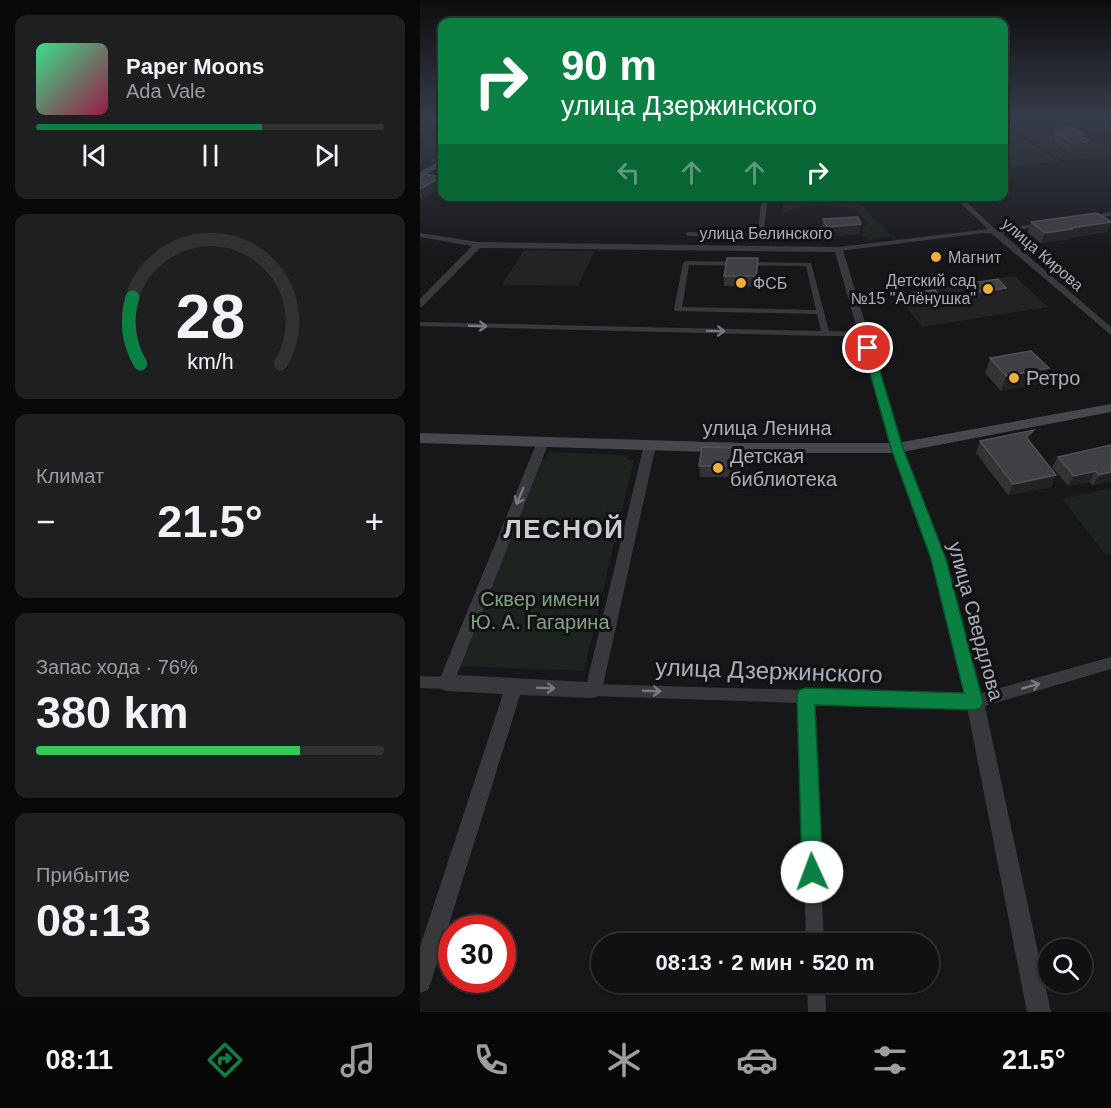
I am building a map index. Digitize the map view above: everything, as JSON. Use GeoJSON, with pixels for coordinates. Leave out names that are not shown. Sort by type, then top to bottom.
{"type":"FeatureCollection","features":[{"type":"Feature","properties":{"kind":"main road"},"geometry":{"type":"LineString","coordinates":[[420,175],[434,165]]}},
{"type":"Feature","properties":{"kind":"main road"},"geometry":{"type":"LineString","coordinates":[[420,440],[744,449],[898,449],[1111,410]]}},
{"type":"Feature","properties":{"kind":"street"},"geometry":{"type":"LineString","coordinates":[[688,234],[761,235],[764,201]]}},
{"type":"Feature","properties":{"kind":"street","name":"улица Кирова"},"geometry":{"type":"LineString","coordinates":[[961,201],[1111,332]]}},
{"type":"Feature","properties":{"kind":"street"},"geometry":{"type":"LineString","coordinates":[[1080,219],[1111,214]]}},
{"type":"Feature","properties":{"kind":"street","name":"улица Белинского"},"geometry":{"type":"LineString","coordinates":[[420,235],[478,245],[839,249],[1052,224]]}},
{"type":"Feature","properties":{"kind":"street"},"geometry":{"type":"LineString","coordinates":[[420,304],[478,245]]}},
{"type":"Feature","properties":{"kind":"street","name":"улица Свердлова"},"geometry":{"type":"LineString","coordinates":[[839,249],[898,449],[939,559],[975,702],[1040,1012]]}},
{"type":"Feature","properties":{"kind":"street"},"geometry":{"type":"LineString","coordinates":[[820,312],[678,309],[686,263],[808,264],[820,312],[825,333]]}},
{"type":"Feature","properties":{"kind":"street"},"geometry":{"type":"LineString","coordinates":[[687,331],[690,310]]}},
{"type":"Feature","properties":{"kind":"street"},"geometry":{"type":"LineString","coordinates":[[420,324],[864,334]]}},
{"type":"Feature","properties":{"kind":"street"},"geometry":{"type":"LineString","coordinates":[[446,683],[542,444]]}},
{"type":"Feature","properties":{"kind":"street"},"geometry":{"type":"LineString","coordinates":[[593,690],[649,447]]}},
{"type":"Feature","properties":{"kind":"street","name":"улица Дзержинского"},"geometry":{"type":"LineString","coordinates":[[420,682],[975,702],[1111,663]]}},
{"type":"Feature","properties":{"kind":"street"},"geometry":{"type":"LineString","coordinates":[[420,982],[514,687]]}},
{"type":"Feature","properties":{"kind":"street"},"geometry":{"type":"LineString","coordinates":[[806,696],[815,933]]}},
{"type":"Feature","properties":{"kind":"street"},"geometry":{"type":"LineString","coordinates":[[816,993],[817,1012]]}},
{"type":"Feature","properties":{"kind":"shaded area"},"geometry":{"type":"Polygon","coordinates":[[[524,250],[595,251],[578,286],[502,285],[524,250]]]}},
{"type":"Feature","properties":{"kind":"shaded area"},"geometry":{"type":"Polygon","coordinates":[[[1015,276],[1048,307],[922,327],[896,294],[1015,276]]]}},
{"type":"Feature","properties":{"kind":"green space"},"geometry":{"type":"Polygon","coordinates":[[[783,201],[858,201],[891,236],[870,240],[862,235],[861,230],[868,224],[857,209],[809,206],[782,215],[783,201]]]}},
{"type":"Feature","properties":{"kind":"green space","name":"Сквер имени Ю. А. Гагарина"},"geometry":{"type":"Polygon","coordinates":[[[548,452],[628,455],[627,460],[634,460],[584,671],[458,666],[539,459],[546,459],[548,452]]]}},
{"type":"Feature","properties":{"kind":"green space"},"geometry":{"type":"Polygon","coordinates":[[[1111,488],[1111,554],[1106,555],[1062,499],[1111,488]]]}},
{"type":"Feature","properties":{"kind":"building"},"geometry":{"type":"Polygon","coordinates":[[[425,174],[438,176],[438,179],[420,189],[420,177],[425,174]]]}},
{"type":"Feature","properties":{"kind":"building"},"geometry":{"type":"Polygon","coordinates":[[[1097,213],[1111,222],[1045,233],[1031,222],[1097,213]]]}},
{"type":"Feature","properties":{"kind":"building"},"geometry":{"type":"Polygon","coordinates":[[[858,217],[861,224],[827,227],[823,219],[858,217]]]}},
{"type":"Feature","properties":{"kind":"building"},"geometry":{"type":"Polygon","coordinates":[[[727,258],[758,258],[756,276],[724,276],[727,258]]]}},
{"type":"Feature","properties":{"kind":"building"},"geometry":{"type":"Polygon","coordinates":[[[998,279],[1006,288],[980,292],[972,283],[998,279]]]}},
{"type":"Feature","properties":{"kind":"building"},"geometry":{"type":"Polygon","coordinates":[[[935,290],[942,298],[917,302],[910,293],[935,290]]]}},
{"type":"Feature","properties":{"kind":"building"},"geometry":{"type":"Polygon","coordinates":[[[1031,351],[1049,368],[1006,376],[990,358],[1031,351]]]}},
{"type":"Feature","properties":{"kind":"building"},"geometry":{"type":"Polygon","coordinates":[[[1034,430],[1026,437],[1056,475],[1013,484],[980,441],[1034,430]]]}},
{"type":"Feature","properties":{"kind":"building"},"geometry":{"type":"Polygon","coordinates":[[[1111,445],[1111,472],[1099,475],[1096,471],[1074,476],[1058,457],[1111,445]]]}},
{"type":"Feature","properties":{"kind":"building"},"geometry":{"type":"Polygon","coordinates":[[[702,447],[734,448],[733,466],[699,466],[702,447]]]}},
{"type":"Feature","properties":{"kind":"place","name":"Магнит"},"geometry":{"type":"Point","coordinates":[936,257]}},
{"type":"Feature","properties":{"kind":"place","name":"ФСБ"},"geometry":{"type":"Point","coordinates":[741,283]}},
{"type":"Feature","properties":{"kind":"place","name":"Детский сад №15 \"Алёнушка\""},"geometry":{"type":"Point","coordinates":[988,289]}},
{"type":"Feature","properties":{"kind":"place","name":"Ретро"},"geometry":{"type":"Point","coordinates":[1014,378]}},
{"type":"Feature","properties":{"kind":"place","name":"Детская библиотека"},"geometry":{"type":"Point","coordinates":[718,468]}},
{"type":"Feature","properties":{"kind":"district","name":"ЛЕСНОЙ"},"geometry":{"type":"Point","coordinates":[564,529]}},
{"type":"Feature","properties":{"kind":"route"},"geometry":{"type":"LineString","coordinates":[[812,872],[806,696],[975,702],[939,559],[897,448],[868,348]]}}]}
